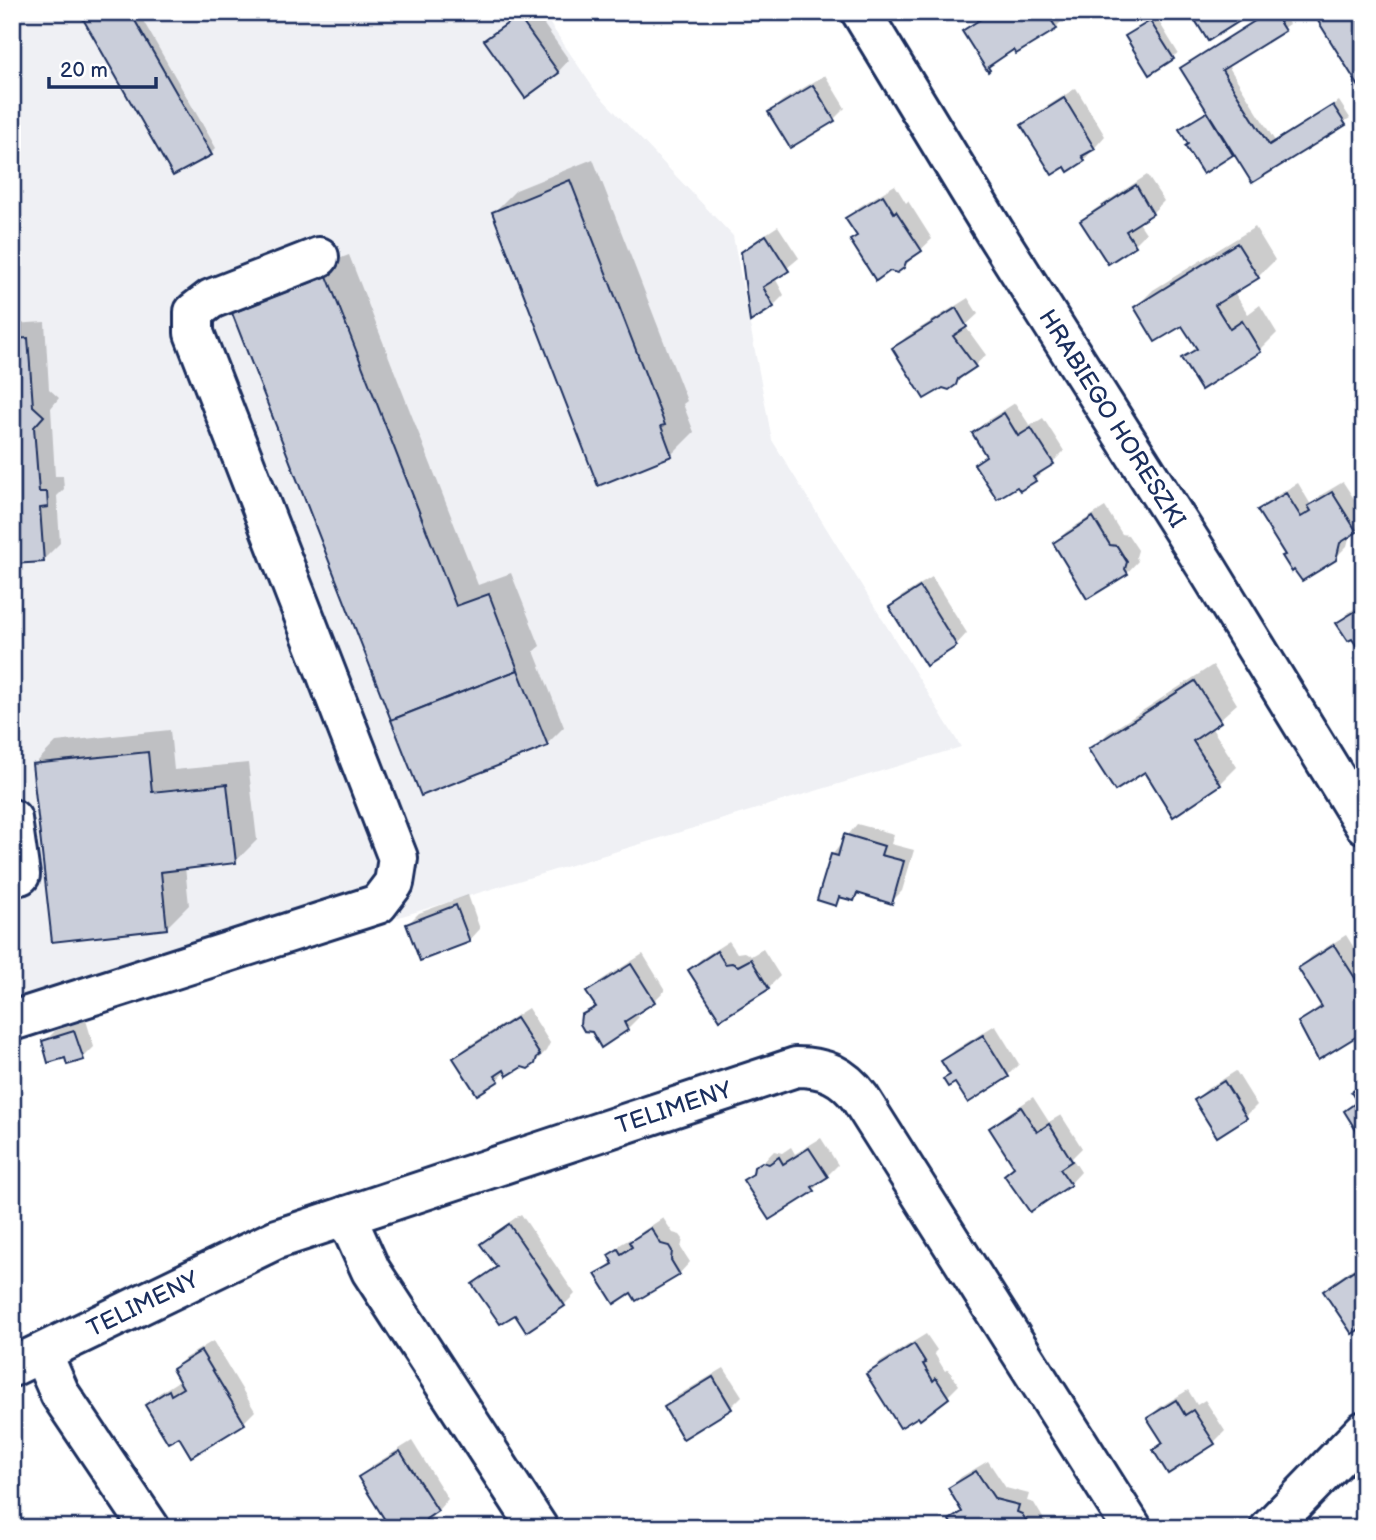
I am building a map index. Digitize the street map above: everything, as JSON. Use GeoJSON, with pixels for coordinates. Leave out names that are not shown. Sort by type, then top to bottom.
{"type":"FeatureCollection","features":[{"type":"Feature","properties":{"kind":"street","name":"HRABIEGO HORESZKI"},"geometry":{"type":"LineString","coordinates":[[861,12],[994,231],[1207,568],[1364,824]]}},
{"type":"Feature","properties":{"kind":"street"},"geometry":{"type":"LineString","coordinates":[[12,1021],[378,904],[394,883],[398,858],[194,333],[194,312],[211,299],[319,257]]}},
{"type":"Feature","properties":{"kind":"street"},"geometry":{"type":"LineString","coordinates":[[12,818],[20,875]]}},
{"type":"Feature","properties":{"kind":"street","name":"TELIMENY"},"geometry":{"type":"LineString","coordinates":[[27,1360],[277,1239],[796,1067],[813,1067],[832,1073],[849,1083],[860,1098],[1132,1528]]}},
{"type":"Feature","properties":{"kind":"street"},"geometry":{"type":"LineString","coordinates":[[346,1216],[370,1271],[538,1528]]}},
{"type":"Feature","properties":{"kind":"street"},"geometry":{"type":"LineString","coordinates":[[27,1360],[60,1394],[150,1528]]}},
{"type":"Feature","properties":{"kind":"street"},"geometry":{"type":"LineString","coordinates":[[1270,1528],[1364,1431]]}},
{"type":"Feature","properties":{"kind":"shaded area"},"geometry":{"type":"Polygon","coordinates":[[[12,12],[542,12],[596,92],[733,236],[772,440],[961,747],[12,1034],[12,12]]]}},
{"type":"Feature","properties":{"kind":"building"},"geometry":{"type":"Polygon","coordinates":[[[79,12],[130,12],[212,155],[173,176],[79,12]]]}},
{"type":"Feature","properties":{"kind":"building"},"geometry":{"type":"Polygon","coordinates":[[[981,12],[1046,12],[1057,29],[1016,54],[1013,50],[988,67],[988,72],[962,31],[984,17],[981,12]]]}},
{"type":"Feature","properties":{"kind":"building"},"geometry":{"type":"Polygon","coordinates":[[[1190,12],[1254,12],[1208,41],[1190,12]]]}},
{"type":"Feature","properties":{"kind":"building"},"geometry":{"type":"Polygon","coordinates":[[[1273,12],[1285,31],[1222,70],[1269,145],[1333,105],[1346,125],[1252,183],[1180,68],[1273,12]]]}},
{"type":"Feature","properties":{"kind":"building"},"geometry":{"type":"Polygon","coordinates":[[[1364,12],[1364,89],[1361,90],[1313,13],[1364,12]]]}},
{"type":"Feature","properties":{"kind":"building"},"geometry":{"type":"Polygon","coordinates":[[[518,16],[559,73],[525,98],[484,40],[518,16]]]}},
{"type":"Feature","properties":{"kind":"building"},"geometry":{"type":"Polygon","coordinates":[[[1150,21],[1174,59],[1149,75],[1125,36],[1150,21]]]}},
{"type":"Feature","properties":{"kind":"building"},"geometry":{"type":"Polygon","coordinates":[[[813,85],[835,121],[790,148],[768,112],[813,85]]]}},
{"type":"Feature","properties":{"kind":"building"},"geometry":{"type":"Polygon","coordinates":[[[1064,98],[1095,149],[1082,156],[1085,161],[1068,172],[1065,167],[1052,175],[1021,125],[1064,98]]]}},
{"type":"Feature","properties":{"kind":"building"},"geometry":{"type":"Polygon","coordinates":[[[1207,112],[1233,155],[1203,174],[1185,146],[1188,144],[1179,129],[1207,112]]]}},
{"type":"Feature","properties":{"kind":"building"},"geometry":{"type":"Polygon","coordinates":[[[570,180],[665,425],[661,426],[672,456],[598,486],[492,212],[570,180]]]}},
{"type":"Feature","properties":{"kind":"building"},"geometry":{"type":"Polygon","coordinates":[[[1136,185],[1153,214],[1126,231],[1136,246],[1108,264],[1080,221],[1136,185]]]}},
{"type":"Feature","properties":{"kind":"building"},"geometry":{"type":"Polygon","coordinates":[[[883,195],[922,251],[906,262],[904,268],[897,273],[890,271],[876,281],[850,240],[857,236],[845,218],[883,195]]]}},
{"type":"Feature","properties":{"kind":"building"},"geometry":{"type":"Polygon","coordinates":[[[766,235],[789,271],[763,287],[774,307],[750,322],[741,252],[766,235]]]}},
{"type":"Feature","properties":{"kind":"building"},"geometry":{"type":"Polygon","coordinates":[[[1237,243],[1259,278],[1215,305],[1230,329],[1242,321],[1261,352],[1201,390],[1181,358],[1197,349],[1182,326],[1155,342],[1134,307],[1237,243]]]}},
{"type":"Feature","properties":{"kind":"building"},"geometry":{"type":"Polygon","coordinates":[[[327,276],[456,606],[489,594],[518,670],[391,720],[232,313],[327,276]]]}},
{"type":"Feature","properties":{"kind":"building"},"geometry":{"type":"Polygon","coordinates":[[[956,308],[967,327],[953,336],[976,367],[958,379],[956,385],[949,390],[943,388],[924,399],[892,348],[956,308]]]}},
{"type":"Feature","properties":{"kind":"building"},"geometry":{"type":"Polygon","coordinates":[[[28,338],[33,406],[44,416],[34,427],[39,492],[47,492],[48,507],[40,508],[44,562],[12,564],[12,339],[28,338]]]}},
{"type":"Feature","properties":{"kind":"building"},"geometry":{"type":"Polygon","coordinates":[[[1004,413],[1018,436],[1031,428],[1054,464],[1033,477],[1036,481],[1020,491],[1017,487],[997,499],[974,464],[986,456],[972,433],[1004,413]]]}},
{"type":"Feature","properties":{"kind":"building"},"geometry":{"type":"Polygon","coordinates":[[[1332,492],[1357,532],[1340,543],[1336,560],[1302,581],[1294,570],[1292,572],[1282,556],[1285,555],[1257,510],[1286,493],[1301,517],[1311,511],[1308,506],[1332,492]]]}},
{"type":"Feature","properties":{"kind":"building"},"geometry":{"type":"Polygon","coordinates":[[[1093,517],[1110,545],[1117,546],[1127,562],[1125,569],[1128,574],[1087,599],[1053,543],[1093,517]]]}},
{"type":"Feature","properties":{"kind":"building"},"geometry":{"type":"Polygon","coordinates":[[[920,587],[957,646],[926,666],[889,607],[920,587]]]}},
{"type":"Feature","properties":{"kind":"building"},"geometry":{"type":"Polygon","coordinates":[[[1364,606],[1364,657],[1352,639],[1348,641],[1336,623],[1364,606]]]}},
{"type":"Feature","properties":{"kind":"building"},"geometry":{"type":"Polygon","coordinates":[[[518,670],[548,746],[421,796],[391,720],[518,670]]]}},
{"type":"Feature","properties":{"kind":"building"},"geometry":{"type":"Polygon","coordinates":[[[1195,681],[1221,722],[1193,741],[1221,785],[1173,817],[1145,772],[1115,791],[1088,749],[1195,681]]]}},
{"type":"Feature","properties":{"kind":"building"},"geometry":{"type":"Polygon","coordinates":[[[148,752],[152,792],[227,784],[236,863],[161,872],[167,929],[52,942],[32,764],[148,752]]]}},
{"type":"Feature","properties":{"kind":"building"},"geometry":{"type":"Polygon","coordinates":[[[844,834],[884,846],[881,855],[904,861],[892,904],[857,893],[854,901],[839,897],[836,906],[817,900],[831,854],[838,856],[844,834]]]}},
{"type":"Feature","properties":{"kind":"building"},"geometry":{"type":"Polygon","coordinates":[[[456,905],[470,942],[420,961],[406,924],[456,905]]]}},
{"type":"Feature","properties":{"kind":"building"},"geometry":{"type":"Polygon","coordinates":[[[1334,945],[1364,992],[1364,1032],[1318,1060],[1298,1022],[1322,1007],[1298,968],[1334,945]]]}},
{"type":"Feature","properties":{"kind":"building"},"geometry":{"type":"Polygon","coordinates":[[[717,951],[725,964],[738,966],[751,959],[769,989],[720,1020],[688,970],[717,951]]]}},
{"type":"Feature","properties":{"kind":"building"},"geometry":{"type":"Polygon","coordinates":[[[631,964],[655,1002],[624,1022],[628,1030],[601,1048],[592,1032],[584,1031],[580,1024],[581,1015],[596,1007],[586,992],[631,964]]]}},
{"type":"Feature","properties":{"kind":"building"},"geometry":{"type":"Polygon","coordinates":[[[516,1018],[540,1055],[528,1069],[522,1067],[507,1076],[504,1070],[495,1076],[499,1081],[477,1095],[453,1058],[516,1018]]]}},
{"type":"Feature","properties":{"kind":"building"},"geometry":{"type":"Polygon","coordinates":[[[74,1031],[84,1060],[67,1065],[65,1058],[48,1063],[42,1041],[74,1031]]]}},
{"type":"Feature","properties":{"kind":"building"},"geometry":{"type":"Polygon","coordinates":[[[983,1035],[1009,1077],[968,1103],[955,1083],[948,1087],[943,1079],[950,1075],[941,1061],[983,1035]]]}},
{"type":"Feature","properties":{"kind":"building"},"geometry":{"type":"Polygon","coordinates":[[[1224,1081],[1247,1118],[1217,1137],[1194,1100],[1224,1081]]]}},
{"type":"Feature","properties":{"kind":"building"},"geometry":{"type":"Polygon","coordinates":[[[1364,1084],[1362,1140],[1344,1111],[1357,1102],[1351,1092],[1364,1084]]]}},
{"type":"Feature","properties":{"kind":"building"},"geometry":{"type":"Polygon","coordinates":[[[1021,1107],[1037,1132],[1049,1124],[1072,1161],[1060,1169],[1071,1185],[1030,1212],[1004,1175],[1014,1167],[989,1128],[1021,1107]]]}},
{"type":"Feature","properties":{"kind":"building"},"geometry":{"type":"Polygon","coordinates":[[[809,1148],[828,1177],[812,1187],[815,1191],[769,1220],[743,1180],[753,1174],[754,1167],[762,1162],[769,1164],[779,1157],[783,1164],[809,1148]]]}},
{"type":"Feature","properties":{"kind":"building"},"geometry":{"type":"Polygon","coordinates":[[[509,1224],[565,1306],[526,1332],[515,1315],[500,1324],[472,1284],[497,1267],[480,1244],[509,1224]]]}},
{"type":"Feature","properties":{"kind":"building"},"geometry":{"type":"Polygon","coordinates":[[[651,1228],[661,1244],[669,1246],[672,1251],[671,1260],[680,1275],[636,1301],[631,1293],[614,1304],[595,1274],[613,1264],[608,1255],[618,1249],[621,1254],[632,1247],[629,1242],[651,1228]]]}},
{"type":"Feature","properties":{"kind":"building"},"geometry":{"type":"Polygon","coordinates":[[[1354,1270],[1364,1285],[1364,1326],[1352,1334],[1323,1291],[1354,1270]]]}},
{"type":"Feature","properties":{"kind":"building"},"geometry":{"type":"Polygon","coordinates":[[[914,1344],[933,1381],[936,1378],[949,1398],[920,1420],[918,1417],[900,1428],[866,1374],[914,1344]]]}},
{"type":"Feature","properties":{"kind":"building"},"geometry":{"type":"Polygon","coordinates":[[[201,1351],[245,1424],[191,1457],[179,1437],[168,1443],[145,1405],[169,1390],[171,1395],[183,1388],[172,1369],[201,1351]]]}},
{"type":"Feature","properties":{"kind":"building"},"geometry":{"type":"Polygon","coordinates":[[[713,1377],[732,1409],[683,1439],[664,1407],[713,1377]]]}},
{"type":"Feature","properties":{"kind":"building"},"geometry":{"type":"Polygon","coordinates":[[[1176,1400],[1185,1415],[1193,1410],[1215,1444],[1168,1474],[1153,1450],[1163,1443],[1147,1418],[1176,1400]]]}},
{"type":"Feature","properties":{"kind":"building"},"geometry":{"type":"Polygon","coordinates":[[[400,1451],[438,1511],[426,1519],[424,1528],[390,1528],[358,1477],[400,1451]]]}},
{"type":"Feature","properties":{"kind":"building"},"geometry":{"type":"Polygon","coordinates":[[[976,1471],[995,1499],[1019,1505],[1017,1512],[1022,1514],[1031,1528],[954,1528],[949,1520],[962,1512],[948,1488],[976,1471]]]}}]}
